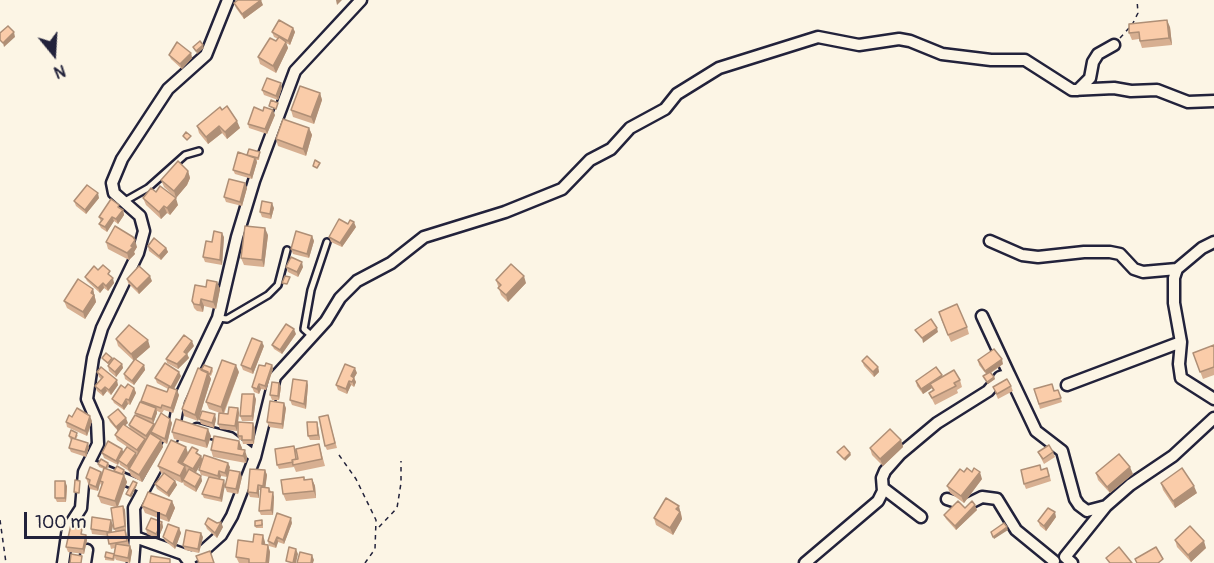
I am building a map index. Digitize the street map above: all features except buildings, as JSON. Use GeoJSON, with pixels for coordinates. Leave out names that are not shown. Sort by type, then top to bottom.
{"type":"FeatureCollection","features":[{"type":"Feature","properties":{"kind":"street"},"geometry":{"type":"LineString","coordinates":[[63,563],[68,528],[81,508],[84,472],[98,444],[97,422],[87,399],[93,358],[102,328],[138,253],[144,231],[140,216],[111,187],[117,170],[172,84],[206,55],[228,0]]}},
{"type":"Feature","properties":{"kind":"street"},"geometry":{"type":"LineString","coordinates":[[133,563],[134,508],[172,438],[175,419],[188,378],[210,340],[218,318],[251,192],[295,71],[361,0]]}},
{"type":"Feature","properties":{"kind":"street"},"geometry":{"type":"LineString","coordinates":[[135,537],[187,559],[202,552],[221,535],[232,516],[255,457],[275,377],[326,321],[340,298],[364,276],[391,263],[424,237],[505,212],[562,189],[590,160],[611,149],[630,128],[665,109],[676,94],[719,68],[818,38],[859,45],[898,39],[910,40],[942,54],[991,60],[1025,60],[1065,88],[1078,90],[1114,88],[1138,92],[1157,90],[1188,102],[1214,101]]}},
{"type":"Feature","properties":{"kind":"street"},"geometry":{"type":"LineString","coordinates":[[1078,90],[1090,78],[1093,62],[1098,54],[1114,45]]}},
{"type":"Feature","properties":{"kind":"street"},"geometry":{"type":"LineString","coordinates":[[990,241],[1022,255],[1038,257],[1084,252],[1110,252],[1120,254],[1134,269],[1143,272],[1177,269]]}},
{"type":"Feature","properties":{"kind":"street"},"geometry":{"type":"LineString","coordinates":[[1214,242],[1202,248],[1177,269],[1174,278],[1174,303],[1181,342],[1179,364],[1181,378],[1214,399]]}},
{"type":"Feature","properties":{"kind":"street"},"geometry":{"type":"LineString","coordinates":[[982,316],[1036,431],[1062,451],[1075,499],[1087,510],[1106,506]]}},
{"type":"Feature","properties":{"kind":"street"},"geometry":{"type":"LineString","coordinates":[[1067,385],[1181,342]]}},
{"type":"Feature","properties":{"kind":"street"},"geometry":{"type":"LineString","coordinates":[[805,563],[878,501],[883,488],[885,471],[900,454],[937,423],[988,392],[1000,377],[1010,374]]}},
{"type":"Feature","properties":{"kind":"street"},"geometry":{"type":"LineString","coordinates":[[947,500],[966,505],[982,497],[998,499],[1016,530],[1053,562],[1068,560],[1106,506],[1130,485],[1173,456],[1214,418]]}},
{"type":"Feature","properties":{"kind":"street"},"geometry":{"type":"LineString","coordinates":[[175,419],[202,432],[230,438],[255,457]]}},
{"type":"Feature","properties":{"kind":"street"},"geometry":{"type":"LineString","coordinates":[[88,464],[144,487]]}},
{"type":"Feature","properties":{"kind":"street"},"geometry":{"type":"LineString","coordinates":[[883,488],[921,517]]}},
{"type":"Feature","properties":{"kind":"street"},"geometry":{"type":"LineString","coordinates":[[85,563],[87,550]]}},
{"type":"Feature","properties":{"kind":"lane"},"geometry":{"type":"LineString","coordinates":[[125,201],[148,188],[185,155],[199,151]]}},
{"type":"Feature","properties":{"kind":"lane"},"geometry":{"type":"LineString","coordinates":[[312,336],[304,329],[311,290],[327,242]]}},
{"type":"Feature","properties":{"kind":"lane"},"geometry":{"type":"LineString","coordinates":[[218,318],[227,319],[268,295],[278,285],[287,250]]}},
{"type":"Feature","properties":{"kind":"path"},"geometry":{"type":"LineString","coordinates":[[1114,45],[1134,23],[1138,13],[1137,0]]}},
{"type":"Feature","properties":{"kind":"path"},"geometry":{"type":"LineString","coordinates":[[339,455],[356,479],[378,527],[375,549],[365,563]]}},
{"type":"Feature","properties":{"kind":"path"},"geometry":{"type":"LineString","coordinates":[[378,527],[397,508],[401,483],[400,461]]}},
{"type":"Feature","properties":{"kind":"path"},"geometry":{"type":"LineString","coordinates":[[0,520],[6,563]]}}]}
